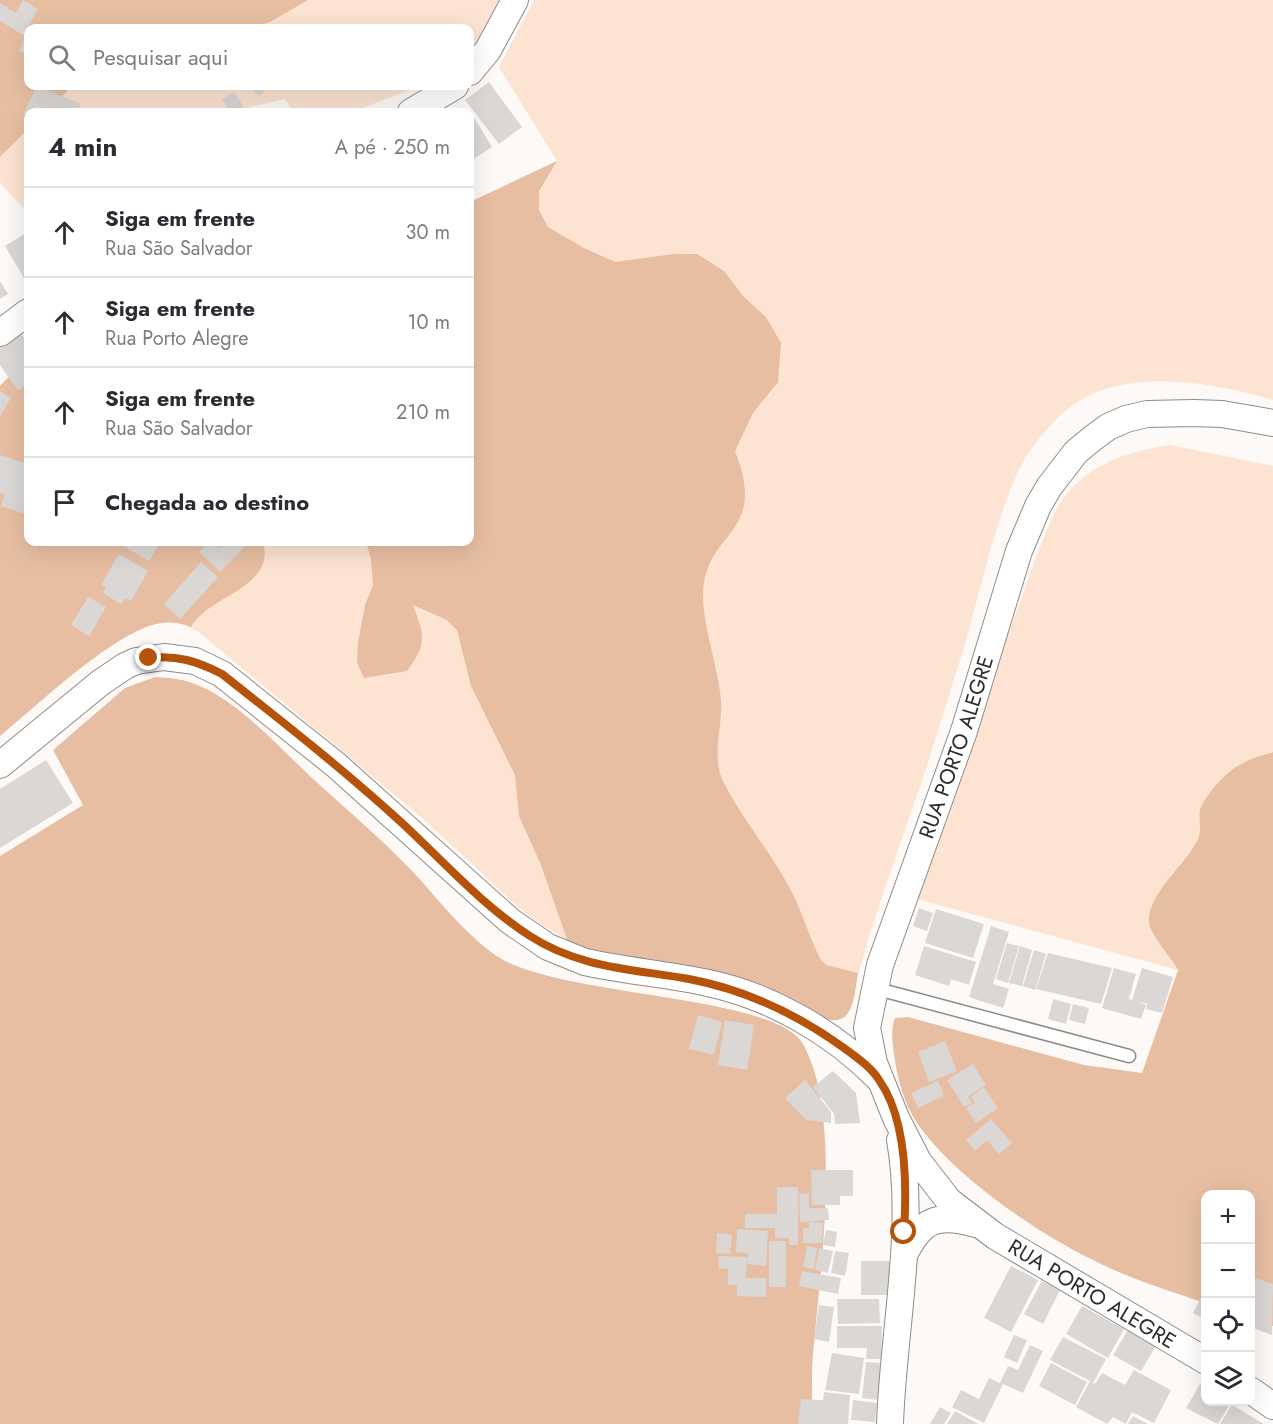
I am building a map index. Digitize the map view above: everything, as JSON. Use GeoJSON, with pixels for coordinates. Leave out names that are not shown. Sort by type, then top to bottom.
{"type":"FeatureCollection","features":[{"type":"Feature","properties":{"kind":"street"},"geometry":{"type":"LineString","coordinates":[[474,67],[488,50],[515,0]]}},
{"type":"Feature","properties":{"kind":"street"},"geometry":{"type":"LineString","coordinates":[[418,108],[448,90]]}},
{"type":"Feature","properties":{"kind":"street"},"geometry":{"type":"LineString","coordinates":[[0,333],[24,315]]}},
{"type":"Feature","properties":{"kind":"street","name":"RUA PORTO ALEGRE"},"geometry":{"type":"LineString","coordinates":[[1201,1359],[980,1226],[949,1201],[918,1161],[896,1118],[868,1043],[867,1023],[874,988],[907,885],[964,732],[1019,551],[1038,506],[1049,488],[1076,452],[1108,427],[1126,419],[1147,414],[1194,412],[1222,414],[1273,423]]}},
{"type":"Feature","properties":{"kind":"street"},"geometry":{"type":"LineString","coordinates":[[0,765],[100,683],[125,666],[136,661],[164,657],[195,661],[222,674],[336,765],[487,902],[528,935],[548,947],[585,962],[685,978],[735,990],[788,1012],[821,1032],[880,1080]]}},
{"type":"Feature","properties":{"kind":"street"},"geometry":{"type":"LineString","coordinates":[[821,1032],[848,1034],[867,1023]]}},
{"type":"Feature","properties":{"kind":"street"},"geometry":{"type":"LineString","coordinates":[[891,1424],[906,1184],[896,1118]]}},
{"type":"Feature","properties":{"kind":"street","name":"RUA PORTO ALEGRE"},"geometry":{"type":"LineString","coordinates":[[902,1257],[917,1232],[933,1221],[952,1219],[980,1226]]}},
{"type":"Feature","properties":{"kind":"street"},"geometry":{"type":"LineString","coordinates":[[1255,1393],[1273,1406]]}},
{"type":"Feature","properties":{"kind":"lane"},"geometry":{"type":"LineString","coordinates":[[874,988],[1130,1056]]}},
{"type":"Feature","properties":{"kind":"shaded area"},"geometry":{"type":"Polygon","coordinates":[[[0,0],[505,0],[483,37],[474,46],[474,24],[24,24],[24,90],[410,90],[362,108],[291,108],[285,99],[247,108],[24,108],[24,209],[0,183],[0,0]]]}},
{"type":"Feature","properties":{"kind":"shaded area"},"geometry":{"type":"Polygon","coordinates":[[[0,0],[308,0],[264,24],[24,24],[24,90],[69,90],[49,108],[24,108],[24,133],[0,157],[0,0]]]}},
{"type":"Feature","properties":{"kind":"shaded area"},"geometry":{"type":"Polygon","coordinates":[[[534,0],[1273,0],[1273,400],[1228,389],[1179,382],[1130,383],[1107,388],[1076,403],[1046,430],[1029,452],[1017,474],[999,522],[964,648],[877,912],[850,1010],[846,1017],[828,1019],[784,997],[568,942],[525,913],[420,816],[201,634],[185,625],[167,622],[149,626],[127,636],[80,668],[0,736],[0,386],[24,361],[24,546],[474,546],[474,200],[557,161],[499,67],[534,0]]]}},
{"type":"Feature","properties":{"kind":"shaded area"},"geometry":{"type":"Polygon","coordinates":[[[557,161],[539,191],[539,210],[548,227],[584,248],[615,262],[674,254],[697,254],[724,271],[744,297],[766,317],[781,343],[778,382],[753,413],[735,451],[744,479],[745,500],[741,516],[714,555],[707,571],[703,604],[721,700],[718,761],[723,781],[788,885],[821,960],[826,965],[858,973],[851,1008],[843,1018],[830,1020],[782,996],[647,965],[568,942],[541,865],[519,816],[515,775],[471,686],[457,630],[447,620],[413,605],[420,624],[422,639],[418,653],[407,671],[364,678],[357,663],[365,605],[373,585],[371,559],[367,546],[474,546],[474,200],[557,161]]]}},
{"type":"Feature","properties":{"kind":"shaded area"},"geometry":{"type":"Polygon","coordinates":[[[14,371],[24,376],[24,546],[263,546],[264,558],[260,570],[251,581],[200,616],[191,627],[163,623],[146,627],[128,636],[70,676],[0,736],[0,386],[14,371]]]}},
{"type":"Feature","properties":{"kind":"shaded area"},"geometry":{"type":"Polygon","coordinates":[[[1170,445],[1273,466],[1273,752],[1264,754],[1200,809],[1201,832],[1196,844],[1170,876],[1151,911],[1152,933],[1178,970],[913,898],[1038,552],[1059,505],[1069,491],[1093,470],[1122,456],[1170,445]]]}},
{"type":"Feature","properties":{"kind":"shaded area"},"geometry":{"type":"Polygon","coordinates":[[[155,677],[183,680],[200,686],[245,715],[389,848],[476,940],[500,958],[530,971],[570,981],[753,1015],[785,1028],[803,1044],[815,1074],[826,1152],[826,1195],[812,1363],[812,1424],[0,1424],[0,856],[83,805],[53,750],[125,688],[155,677]]]}},
{"type":"Feature","properties":{"kind":"shaded area"},"geometry":{"type":"Polygon","coordinates":[[[1273,752],[1273,1326],[1255,1319],[1255,1190],[1201,1190],[1201,1302],[1119,1272],[1069,1248],[1023,1219],[977,1185],[938,1149],[917,1123],[905,1100],[898,1075],[892,1036],[895,1018],[908,1017],[1084,1065],[1142,1073],[1178,970],[1150,928],[1150,913],[1160,891],[1197,841],[1200,833],[1200,810],[1204,801],[1232,769],[1273,752]]]}},
{"type":"Feature","properties":{"kind":"building"},"geometry":{"type":"Polygon","coordinates":[[[23,0],[38,9],[29,24],[24,24],[23,35],[0,21],[0,3],[16,13],[23,0]]]}},
{"type":"Feature","properties":{"kind":"building"},"geometry":{"type":"Polygon","coordinates":[[[24,40],[24,53],[19,51],[24,40]]]}},
{"type":"Feature","properties":{"kind":"building"},"geometry":{"type":"Polygon","coordinates":[[[489,82],[522,127],[499,144],[474,112],[474,108],[471,108],[465,100],[489,82]]]}},
{"type":"Feature","properties":{"kind":"building"},"geometry":{"type":"Polygon","coordinates":[[[35,90],[47,90],[81,104],[79,108],[26,108],[35,90]]]}},
{"type":"Feature","properties":{"kind":"building"},"geometry":{"type":"Polygon","coordinates":[[[252,90],[265,90],[259,96],[252,90]]]}},
{"type":"Feature","properties":{"kind":"building"},"geometry":{"type":"Polygon","coordinates":[[[234,92],[244,108],[227,108],[222,100],[234,92]]]}},
{"type":"Feature","properties":{"kind":"building"},"geometry":{"type":"Polygon","coordinates":[[[474,118],[492,147],[474,158],[474,118]]]}},
{"type":"Feature","properties":{"kind":"building"},"geometry":{"type":"Polygon","coordinates":[[[24,234],[24,278],[5,246],[24,234]]]}},
{"type":"Feature","properties":{"kind":"building"},"geometry":{"type":"Polygon","coordinates":[[[0,281],[8,294],[0,299],[0,281]]]}},
{"type":"Feature","properties":{"kind":"building"},"geometry":{"type":"Polygon","coordinates":[[[20,332],[24,338],[24,386],[18,391],[0,365],[0,346],[20,332]]]}},
{"type":"Feature","properties":{"kind":"building"},"geometry":{"type":"Polygon","coordinates":[[[0,391],[11,398],[0,416],[0,391]]]}},
{"type":"Feature","properties":{"kind":"building"},"geometry":{"type":"Polygon","coordinates":[[[0,455],[24,463],[24,514],[1,506],[5,494],[0,493],[0,455]]]}},
{"type":"Feature","properties":{"kind":"building"},"geometry":{"type":"Polygon","coordinates":[[[123,546],[158,546],[149,561],[123,546]]]}},
{"type":"Feature","properties":{"kind":"building"},"geometry":{"type":"Polygon","coordinates":[[[206,546],[219,548],[221,546],[245,546],[220,572],[199,552],[206,546]]]}},
{"type":"Feature","properties":{"kind":"building"},"geometry":{"type":"Polygon","coordinates":[[[119,554],[148,571],[131,601],[125,598],[121,604],[103,593],[106,588],[101,585],[119,554]]]}},
{"type":"Feature","properties":{"kind":"building"},"geometry":{"type":"Polygon","coordinates":[[[201,562],[218,577],[180,619],[164,604],[201,562]]]}},
{"type":"Feature","properties":{"kind":"building"},"geometry":{"type":"Polygon","coordinates":[[[88,597],[106,607],[89,636],[71,625],[88,597]]]}},
{"type":"Feature","properties":{"kind":"building"},"geometry":{"type":"Polygon","coordinates":[[[46,760],[73,803],[0,848],[0,789],[46,760]]]}},
{"type":"Feature","properties":{"kind":"building"},"geometry":{"type":"Polygon","coordinates":[[[919,908],[933,913],[927,931],[913,926],[919,908]]]}},
{"type":"Feature","properties":{"kind":"building"},"geometry":{"type":"Polygon","coordinates":[[[936,909],[984,924],[973,958],[925,943],[936,909]]]}},
{"type":"Feature","properties":{"kind":"building"},"geometry":{"type":"Polygon","coordinates":[[[991,926],[1009,932],[993,984],[1009,989],[1003,1008],[969,997],[991,926]]]}},
{"type":"Feature","properties":{"kind":"building"},"geometry":{"type":"Polygon","coordinates":[[[1007,943],[1019,946],[1008,983],[996,979],[1007,943]]]}},
{"type":"Feature","properties":{"kind":"building"},"geometry":{"type":"Polygon","coordinates":[[[924,946],[976,962],[969,985],[951,979],[949,986],[915,975],[924,946]]]}},
{"type":"Feature","properties":{"kind":"building"},"geometry":{"type":"Polygon","coordinates":[[[1020,946],[1032,950],[1022,986],[1009,983],[1020,946]]]}},
{"type":"Feature","properties":{"kind":"building"},"geometry":{"type":"Polygon","coordinates":[[[1034,950],[1046,954],[1035,990],[1023,986],[1034,950]]]}},
{"type":"Feature","properties":{"kind":"building"},"geometry":{"type":"Polygon","coordinates":[[[1048,953],[1112,968],[1101,1004],[1036,989],[1048,953]]]}},
{"type":"Feature","properties":{"kind":"building"},"geometry":{"type":"Polygon","coordinates":[[[1114,968],[1136,974],[1129,999],[1132,1000],[1142,968],[1173,977],[1162,1013],[1146,1009],[1147,1004],[1136,1001],[1146,1005],[1141,1019],[1102,1008],[1114,968]]]}},
{"type":"Feature","properties":{"kind":"building"},"geometry":{"type":"Polygon","coordinates":[[[1053,999],[1071,1004],[1066,1024],[1048,1019],[1053,999]]]}},
{"type":"Feature","properties":{"kind":"building"},"geometry":{"type":"Polygon","coordinates":[[[1073,1004],[1089,1008],[1085,1024],[1069,1020],[1073,1004]]]}},
{"type":"Feature","properties":{"kind":"building"},"geometry":{"type":"Polygon","coordinates":[[[698,1015],[722,1022],[714,1055],[689,1049],[698,1015]]]}},
{"type":"Feature","properties":{"kind":"building"},"geometry":{"type":"Polygon","coordinates":[[[725,1020],[754,1025],[747,1070],[718,1065],[725,1020]]]}},
{"type":"Feature","properties":{"kind":"building"},"geometry":{"type":"Polygon","coordinates":[[[945,1041],[957,1071],[929,1082],[918,1052],[945,1041]]]}},
{"type":"Feature","properties":{"kind":"building"},"geometry":{"type":"Polygon","coordinates":[[[973,1064],[986,1085],[968,1096],[972,1103],[964,1107],[947,1080],[973,1064]]]}},
{"type":"Feature","properties":{"kind":"building"},"geometry":{"type":"Polygon","coordinates":[[[833,1071],[856,1093],[860,1123],[835,1124],[834,1114],[813,1087],[833,1071]]]}},
{"type":"Feature","properties":{"kind":"building"},"geometry":{"type":"Polygon","coordinates":[[[805,1080],[831,1112],[831,1123],[806,1120],[785,1098],[805,1080]]]}},
{"type":"Feature","properties":{"kind":"building"},"geometry":{"type":"Polygon","coordinates":[[[938,1081],[944,1096],[918,1108],[911,1093],[938,1081]]]}},
{"type":"Feature","properties":{"kind":"building"},"geometry":{"type":"Polygon","coordinates":[[[984,1087],[998,1108],[976,1123],[966,1108],[975,1103],[971,1096],[984,1087]]]}},
{"type":"Feature","properties":{"kind":"building"},"geometry":{"type":"Polygon","coordinates":[[[991,1119],[1012,1143],[999,1154],[987,1140],[975,1151],[966,1140],[991,1119]]]}},
{"type":"Feature","properties":{"kind":"building"},"geometry":{"type":"Polygon","coordinates":[[[811,1170],[853,1170],[853,1196],[840,1196],[840,1205],[812,1205],[811,1170]]]}},
{"type":"Feature","properties":{"kind":"building"},"geometry":{"type":"Polygon","coordinates":[[[777,1187],[798,1187],[798,1245],[789,1245],[789,1238],[775,1238],[775,1228],[745,1228],[745,1214],[777,1214],[777,1187]]]}},
{"type":"Feature","properties":{"kind":"building"},"geometry":{"type":"Polygon","coordinates":[[[809,1193],[809,1208],[828,1208],[829,1220],[800,1222],[799,1194],[809,1193]]]}},
{"type":"Feature","properties":{"kind":"building"},"geometry":{"type":"Polygon","coordinates":[[[809,1222],[823,1223],[822,1243],[803,1243],[803,1228],[809,1228],[809,1222]]]}},
{"type":"Feature","properties":{"kind":"building"},"geometry":{"type":"Polygon","coordinates":[[[737,1229],[768,1231],[766,1266],[747,1264],[748,1253],[736,1252],[737,1229]]]}},
{"type":"Feature","properties":{"kind":"building"},"geometry":{"type":"Polygon","coordinates":[[[826,1230],[837,1232],[835,1247],[823,1245],[826,1230]]]}},
{"type":"Feature","properties":{"kind":"building"},"geometry":{"type":"Polygon","coordinates":[[[717,1233],[732,1235],[730,1254],[716,1253],[717,1233]]]}},
{"type":"Feature","properties":{"kind":"building"},"geometry":{"type":"Polygon","coordinates":[[[769,1241],[786,1241],[786,1287],[769,1287],[769,1241]]]}},
{"type":"Feature","properties":{"kind":"building"},"geometry":{"type":"Polygon","coordinates":[[[807,1246],[817,1248],[814,1269],[803,1267],[807,1246]]]}},
{"type":"Feature","properties":{"kind":"building"},"geometry":{"type":"Polygon","coordinates":[[[819,1248],[833,1251],[828,1273],[815,1270],[819,1248]]]}},
{"type":"Feature","properties":{"kind":"building"},"geometry":{"type":"Polygon","coordinates":[[[835,1251],[849,1253],[845,1276],[831,1273],[835,1251]]]}},
{"type":"Feature","properties":{"kind":"building"},"geometry":{"type":"Polygon","coordinates":[[[719,1256],[747,1257],[746,1278],[766,1278],[766,1297],[737,1296],[737,1285],[728,1285],[728,1269],[718,1268],[719,1256]]]}},
{"type":"Feature","properties":{"kind":"building"},"geometry":{"type":"Polygon","coordinates":[[[861,1261],[890,1261],[889,1295],[861,1295],[861,1261]]]}},
{"type":"Feature","properties":{"kind":"building"},"geometry":{"type":"Polygon","coordinates":[[[1011,1266],[1038,1280],[1011,1332],[984,1318],[1011,1266]]]}},
{"type":"Feature","properties":{"kind":"building"},"geometry":{"type":"Polygon","coordinates":[[[802,1271],[841,1278],[838,1294],[799,1286],[802,1271]]]}},
{"type":"Feature","properties":{"kind":"building"},"geometry":{"type":"Polygon","coordinates":[[[1255,1278],[1273,1284],[1272,1335],[1255,1329],[1255,1278]]]}},
{"type":"Feature","properties":{"kind":"building"},"geometry":{"type":"Polygon","coordinates":[[[1042,1281],[1060,1290],[1043,1324],[1024,1314],[1042,1281]]]}},
{"type":"Feature","properties":{"kind":"building"},"geometry":{"type":"Polygon","coordinates":[[[1201,1298],[1201,1317],[1193,1313],[1201,1298]]]}},
{"type":"Feature","properties":{"kind":"building"},"geometry":{"type":"Polygon","coordinates":[[[837,1299],[879,1299],[880,1323],[838,1324],[837,1299]]]}},
{"type":"Feature","properties":{"kind":"building"},"geometry":{"type":"Polygon","coordinates":[[[819,1305],[834,1307],[829,1342],[814,1339],[819,1305]]]}},
{"type":"Feature","properties":{"kind":"building"},"geometry":{"type":"Polygon","coordinates":[[[1082,1306],[1124,1329],[1108,1358],[1066,1334],[1082,1306]]]}},
{"type":"Feature","properties":{"kind":"building"},"geometry":{"type":"Polygon","coordinates":[[[837,1326],[882,1326],[881,1359],[866,1359],[867,1348],[837,1348],[837,1326]]]}},
{"type":"Feature","properties":{"kind":"building"},"geometry":{"type":"Polygon","coordinates":[[[1129,1328],[1157,1344],[1141,1371],[1113,1355],[1129,1328]]]}},
{"type":"Feature","properties":{"kind":"building"},"geometry":{"type":"Polygon","coordinates":[[[1014,1335],[1027,1340],[1017,1363],[1004,1357],[1014,1335]]]}},
{"type":"Feature","properties":{"kind":"building"},"geometry":{"type":"Polygon","coordinates":[[[1063,1337],[1106,1359],[1093,1383],[1095,1384],[1102,1373],[1125,1385],[1134,1370],[1171,1390],[1154,1423],[1132,1412],[1126,1424],[1113,1417],[1107,1424],[1076,1407],[1090,1381],[1050,1360],[1063,1337]]]}},
{"type":"Feature","properties":{"kind":"building"},"geometry":{"type":"Polygon","coordinates":[[[1030,1345],[1043,1351],[1023,1393],[1003,1384],[984,1423],[952,1407],[961,1390],[979,1399],[989,1378],[1000,1383],[1008,1366],[1018,1370],[1030,1345]]]}},
{"type":"Feature","properties":{"kind":"building"},"geometry":{"type":"Polygon","coordinates":[[[832,1353],[864,1358],[859,1394],[825,1390],[832,1353]]]}},
{"type":"Feature","properties":{"kind":"building"},"geometry":{"type":"Polygon","coordinates":[[[866,1362],[882,1363],[877,1400],[862,1398],[866,1362]]]}},
{"type":"Feature","properties":{"kind":"building"},"geometry":{"type":"Polygon","coordinates":[[[1051,1363],[1087,1382],[1075,1405],[1039,1386],[1051,1363]]]}},
{"type":"Feature","properties":{"kind":"building"},"geometry":{"type":"Polygon","coordinates":[[[1201,1382],[1201,1406],[1229,1406],[1218,1424],[1186,1408],[1201,1382]]]}},
{"type":"Feature","properties":{"kind":"building"},"geometry":{"type":"Polygon","coordinates":[[[824,1392],[850,1395],[848,1424],[798,1424],[801,1399],[823,1400],[824,1392]]]}},
{"type":"Feature","properties":{"kind":"building"},"geometry":{"type":"Polygon","coordinates":[[[853,1400],[877,1403],[875,1422],[851,1420],[853,1400]]]}},
{"type":"Feature","properties":{"kind":"building"},"geometry":{"type":"Polygon","coordinates":[[[1231,1406],[1234,1406],[1264,1424],[1220,1424],[1231,1406]]]}},
{"type":"Feature","properties":{"kind":"building"},"geometry":{"type":"Polygon","coordinates":[[[940,1407],[951,1413],[944,1424],[930,1424],[940,1407]]]}},
{"type":"Feature","properties":{"kind":"building"},"geometry":{"type":"Polygon","coordinates":[[[955,1411],[978,1424],[947,1424],[955,1411]]]}},
{"type":"Feature","properties":{"kind":"building"},"geometry":{"type":"Polygon","coordinates":[[[1133,1416],[1148,1424],[1128,1424],[1133,1416]]]}},
{"type":"Feature","properties":{"kind":"route"},"geometry":{"type":"LineString","coordinates":[[149,658],[179,657],[195,661],[222,674],[370,794],[487,902],[528,935],[548,947],[585,962],[685,978],[744,993],[788,1012],[852,1054],[880,1080],[896,1118],[906,1184],[904,1232]]}}]}
